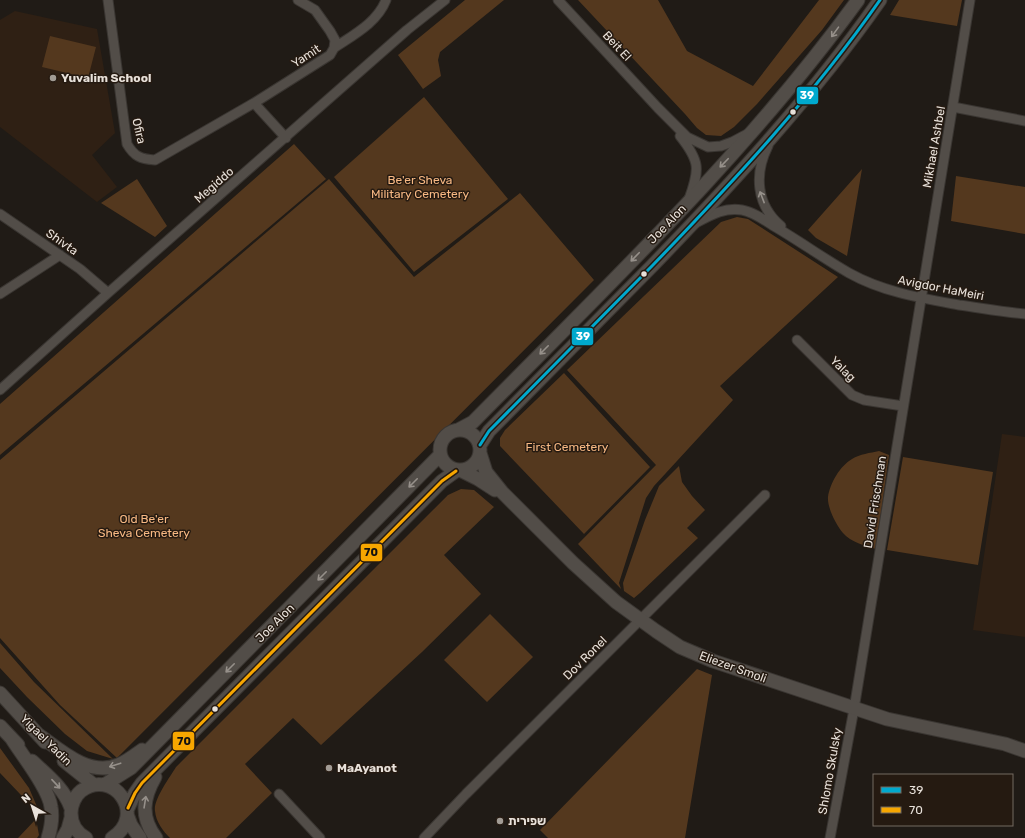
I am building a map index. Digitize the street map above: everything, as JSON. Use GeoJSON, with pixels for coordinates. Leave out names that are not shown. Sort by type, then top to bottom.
{"type":"FeatureCollection","features":[{"type":"Feature","properties":{"kind":"main road","name":"Joe Alon"},"geometry":{"type":"LineString","coordinates":[[458,430],[473,422],[688,202],[755,129],[802,74],[858,0]]}},
{"type":"Feature","properties":{"kind":"main road","name":"Joe Alon"},"geometry":{"type":"LineString","coordinates":[[480,449],[489,432],[691,226],[772,137],[845,49],[880,0]]}},
{"type":"Feature","properties":{"kind":"main road"},"geometry":{"type":"LineString","coordinates":[[458,430],[469,432],[478,440],[480,449],[478,459],[474,465],[469,469],[459,471],[450,469],[446,465],[440,455],[439,448],[441,441],[446,436],[451,432],[458,430]]}},
{"type":"Feature","properties":{"kind":"main road","name":"Eliezer Smoli"},"geometry":{"type":"LineString","coordinates":[[480,449],[486,472],[510,500],[599,588],[640,620],[680,646],[709,660],[887,719],[1005,744],[1025,746]]}},
{"type":"Feature","properties":{"kind":"main road","name":"Joe Alon"},"geometry":{"type":"LineString","coordinates":[[71,813],[74,800],[79,793],[86,788],[99,785],[132,768],[440,455]]}},
{"type":"Feature","properties":{"kind":"main road","name":"Joe Alon"},"geometry":{"type":"LineString","coordinates":[[112,838],[119,834],[125,826],[135,793],[142,783],[442,481],[459,471]]}},
{"type":"Feature","properties":{"kind":"main road","name":"Eliezer Smoli"},"geometry":{"type":"LineString","coordinates":[[459,471],[478,479],[510,500]]}},
{"type":"Feature","properties":{"kind":"main road","name":"Yigael Yadin"},"geometry":{"type":"LineString","coordinates":[[0,693],[39,736],[67,763],[99,785],[112,787],[120,793],[125,800],[131,825],[140,838]]}},
{"type":"Feature","properties":{"kind":"main road","name":"Yigael Yadin"},"geometry":{"type":"LineString","coordinates":[[0,726],[61,790],[68,800],[74,826],[78,832],[86,838]]}},
{"type":"Feature","properties":{"kind":"main road"},"geometry":{"type":"LineString","coordinates":[[39,736],[70,758],[95,768],[118,765],[161,739]]}},
{"type":"Feature","properties":{"kind":"main road"},"geometry":{"type":"LineString","coordinates":[[12,739],[47,793],[51,806],[51,829],[48,838]]}},
{"type":"Feature","properties":{"kind":"main road","name":"Eliezer Smoli"},"geometry":{"type":"LineString","coordinates":[[1005,744],[1025,751]]}},
{"type":"Feature","properties":{"kind":"main road"},"geometry":{"type":"LineString","coordinates":[[156,838],[146,821],[144,809],[148,788],[162,764]]}},
{"type":"Feature","properties":{"kind":"main road"},"geometry":{"type":"LineString","coordinates":[[63,838],[68,829],[71,813]]}},
{"type":"Feature","properties":{"kind":"street","name":"Ofira"},"geometry":{"type":"LineString","coordinates":[[108,0],[127,144],[132,153],[143,160],[154,160],[254,103]]}},
{"type":"Feature","properties":{"kind":"street","name":"Yamit"},"geometry":{"type":"LineString","coordinates":[[254,103],[325,59],[330,55],[334,48],[335,40],[324,22],[315,10],[298,0]]}},
{"type":"Feature","properties":{"kind":"street"},"geometry":{"type":"LineString","coordinates":[[334,48],[374,19],[383,9],[386,0]]}},
{"type":"Feature","properties":{"kind":"street","name":"Megiddo"},"geometry":{"type":"LineString","coordinates":[[0,390],[407,30],[445,0]]}},
{"type":"Feature","properties":{"kind":"street","name":"Beit El"},"geometry":{"type":"LineString","coordinates":[[558,0],[687,138],[708,147],[721,146],[732,142],[755,129]]}},
{"type":"Feature","properties":{"kind":"street","name":"Mikhael Ashbel"},"geometry":{"type":"LineString","coordinates":[[920,298],[970,0]]}},
{"type":"Feature","properties":{"kind":"street"},"geometry":{"type":"LineString","coordinates":[[254,103],[286,138]]}},
{"type":"Feature","properties":{"kind":"street"},"geometry":{"type":"LineString","coordinates":[[953,107],[1025,121]]}},
{"type":"Feature","properties":{"kind":"street","name":"Beit El"},"geometry":{"type":"LineString","coordinates":[[658,108],[691,150],[696,163],[697,174],[688,202]]}},
{"type":"Feature","properties":{"kind":"street","name":"Avigdor HaMeiri"},"geometry":{"type":"LineString","coordinates":[[772,137],[763,154],[758,172],[759,190],[767,210],[778,224],[794,238]]}},
{"type":"Feature","properties":{"kind":"street","name":"Avigdor HaMeiri"},"geometry":{"type":"LineString","coordinates":[[691,226],[717,212],[728,209],[743,210],[757,216],[850,273],[889,290],[920,298],[1025,314]]}},
{"type":"Feature","properties":{"kind":"street","name":"Shivta"},"geometry":{"type":"LineString","coordinates":[[0,214],[80,269],[108,293]]}},
{"type":"Feature","properties":{"kind":"street"},"geometry":{"type":"LineString","coordinates":[[0,294],[60,255]]}},
{"type":"Feature","properties":{"kind":"street","name":"David Frischman"},"geometry":{"type":"LineString","coordinates":[[854,709],[920,298]]}},
{"type":"Feature","properties":{"kind":"street","name":"Yalag"},"geometry":{"type":"LineString","coordinates":[[797,340],[852,395],[864,400],[903,406]]}},
{"type":"Feature","properties":{"kind":"street","name":"Dov Ronel"},"geometry":{"type":"LineString","coordinates":[[424,838],[765,495]]}},
{"type":"Feature","properties":{"kind":"street","name":"Shlomo Skulsky"},"geometry":{"type":"LineString","coordinates":[[830,838],[854,709]]}},
{"type":"Feature","properties":{"kind":"street"},"geometry":{"type":"LineString","coordinates":[[279,794],[320,838]]}},
{"type":"Feature","properties":{"kind":"shaded area","name":"Yuvalim School"},"geometry":{"type":"Polygon","coordinates":[[[15,11],[97,29],[115,133],[92,155],[117,187],[97,202],[0,127],[0,20],[15,11]]]}},
{"type":"Feature","properties":{"kind":"shaded area"},"geometry":{"type":"Polygon","coordinates":[[[1002,434],[1025,437],[1025,637],[973,630],[1002,434]]]}},
{"type":"Feature","properties":{"kind":"green space"},"geometry":{"type":"Polygon","coordinates":[[[465,0],[504,0],[440,52],[438,60],[441,76],[423,89],[398,55],[465,0]]]}},
{"type":"Feature","properties":{"kind":"green space"},"geometry":{"type":"Polygon","coordinates":[[[578,0],[658,0],[687,51],[753,86],[819,0],[844,0],[822,30],[757,104],[734,127],[721,136],[706,135],[697,128],[578,0]]]}},
{"type":"Feature","properties":{"kind":"green space"},"geometry":{"type":"Polygon","coordinates":[[[899,0],[962,0],[957,26],[890,15],[899,0]]]}},
{"type":"Feature","properties":{"kind":"green space"},"geometry":{"type":"Polygon","coordinates":[[[50,36],[96,47],[88,78],[42,67],[50,36]]]}},
{"type":"Feature","properties":{"kind":"green space","name":"Be'er Sheva Military Cemetery"},"geometry":{"type":"Polygon","coordinates":[[[424,97],[508,199],[414,272],[334,177],[424,97]]]}},
{"type":"Feature","properties":{"kind":"green space"},"geometry":{"type":"Polygon","coordinates":[[[294,144],[326,179],[0,455],[0,404],[294,144]]]}},
{"type":"Feature","properties":{"kind":"green space"},"geometry":{"type":"Polygon","coordinates":[[[862,169],[847,256],[816,238],[808,230],[862,169]]]}},
{"type":"Feature","properties":{"kind":"green space"},"geometry":{"type":"Polygon","coordinates":[[[956,176],[1025,187],[1025,234],[951,221],[956,176]]]}},
{"type":"Feature","properties":{"kind":"green space"},"geometry":{"type":"Polygon","coordinates":[[[137,179],[167,226],[155,237],[101,203],[137,179]]]}},
{"type":"Feature","properties":{"kind":"green space","name":"Old Be'er Sheva Cemetery"},"geometry":{"type":"Polygon","coordinates":[[[329,179],[414,277],[520,193],[594,280],[117,758],[60,705],[0,638],[0,460],[329,179]]]}},
{"type":"Feature","properties":{"kind":"green space"},"geometry":{"type":"Polygon","coordinates":[[[737,217],[748,219],[838,277],[720,386],[733,400],[654,486],[646,498],[619,583],[621,589],[578,544],[656,465],[567,370],[721,222],[737,217]]]}},
{"type":"Feature","properties":{"kind":"green space","name":"First Cemetery"},"geometry":{"type":"Polygon","coordinates":[[[564,373],[650,467],[584,534],[500,446],[500,438],[505,430],[564,373]]]}},
{"type":"Feature","properties":{"kind":"green space"},"geometry":{"type":"Polygon","coordinates":[[[879,451],[889,455],[876,549],[854,541],[843,533],[832,516],[828,497],[836,475],[843,466],[858,456],[879,451]]]}},
{"type":"Feature","properties":{"kind":"green space"},"geometry":{"type":"Polygon","coordinates":[[[903,457],[993,472],[978,565],[887,550],[903,457]]]}},
{"type":"Feature","properties":{"kind":"green space"},"geometry":{"type":"Polygon","coordinates":[[[679,466],[682,482],[705,510],[687,528],[698,538],[634,598],[624,591],[623,583],[645,520],[659,486],[679,466]]]}},
{"type":"Feature","properties":{"kind":"green space"},"geometry":{"type":"Polygon","coordinates":[[[461,489],[474,490],[494,507],[444,555],[481,594],[422,652],[321,745],[293,718],[245,764],[272,793],[226,838],[170,838],[158,823],[155,806],[162,789],[176,767],[448,495],[461,489]]]}},
{"type":"Feature","properties":{"kind":"green space"},"geometry":{"type":"Polygon","coordinates":[[[490,614],[533,657],[487,702],[444,660],[490,614]]]}},
{"type":"Feature","properties":{"kind":"green space"},"geometry":{"type":"Polygon","coordinates":[[[0,643],[34,682],[113,759],[87,751],[65,734],[27,697],[0,668],[0,643]]]}},
{"type":"Feature","properties":{"kind":"green space"},"geometry":{"type":"Polygon","coordinates":[[[697,669],[712,675],[685,838],[548,838],[540,830],[697,669]]]}},
{"type":"Feature","properties":{"kind":"green space"},"geometry":{"type":"Polygon","coordinates":[[[0,748],[29,788],[41,816],[0,773],[0,748]]]}},
{"type":"Feature","properties":{"kind":"green space"},"geometry":{"type":"Polygon","coordinates":[[[36,819],[39,835],[37,838],[18,838],[36,819]]]}},
{"type":"Feature","properties":{"kind":"transit line","name":"39"},"geometry":{"type":"LineString","coordinates":[[480,445],[489,431],[652,266],[771,138],[828,70],[880,0]]}},
{"type":"Feature","properties":{"kind":"transit line","name":"70"},"geometry":{"type":"LineString","coordinates":[[128,808],[135,793],[142,783],[442,481],[456,471]]}},
{"type":"Feature","properties":{"kind":"place","name":"Yuvalim School"},"geometry":{"type":"Point","coordinates":[53,78]}},
{"type":"Feature","properties":{"kind":"place","name":"MaAyanot"},"geometry":{"type":"Point","coordinates":[329,768]}},
{"type":"Feature","properties":{"kind":"place","name":"שפירית"},"geometry":{"type":"Point","coordinates":[500,821]}}]}
